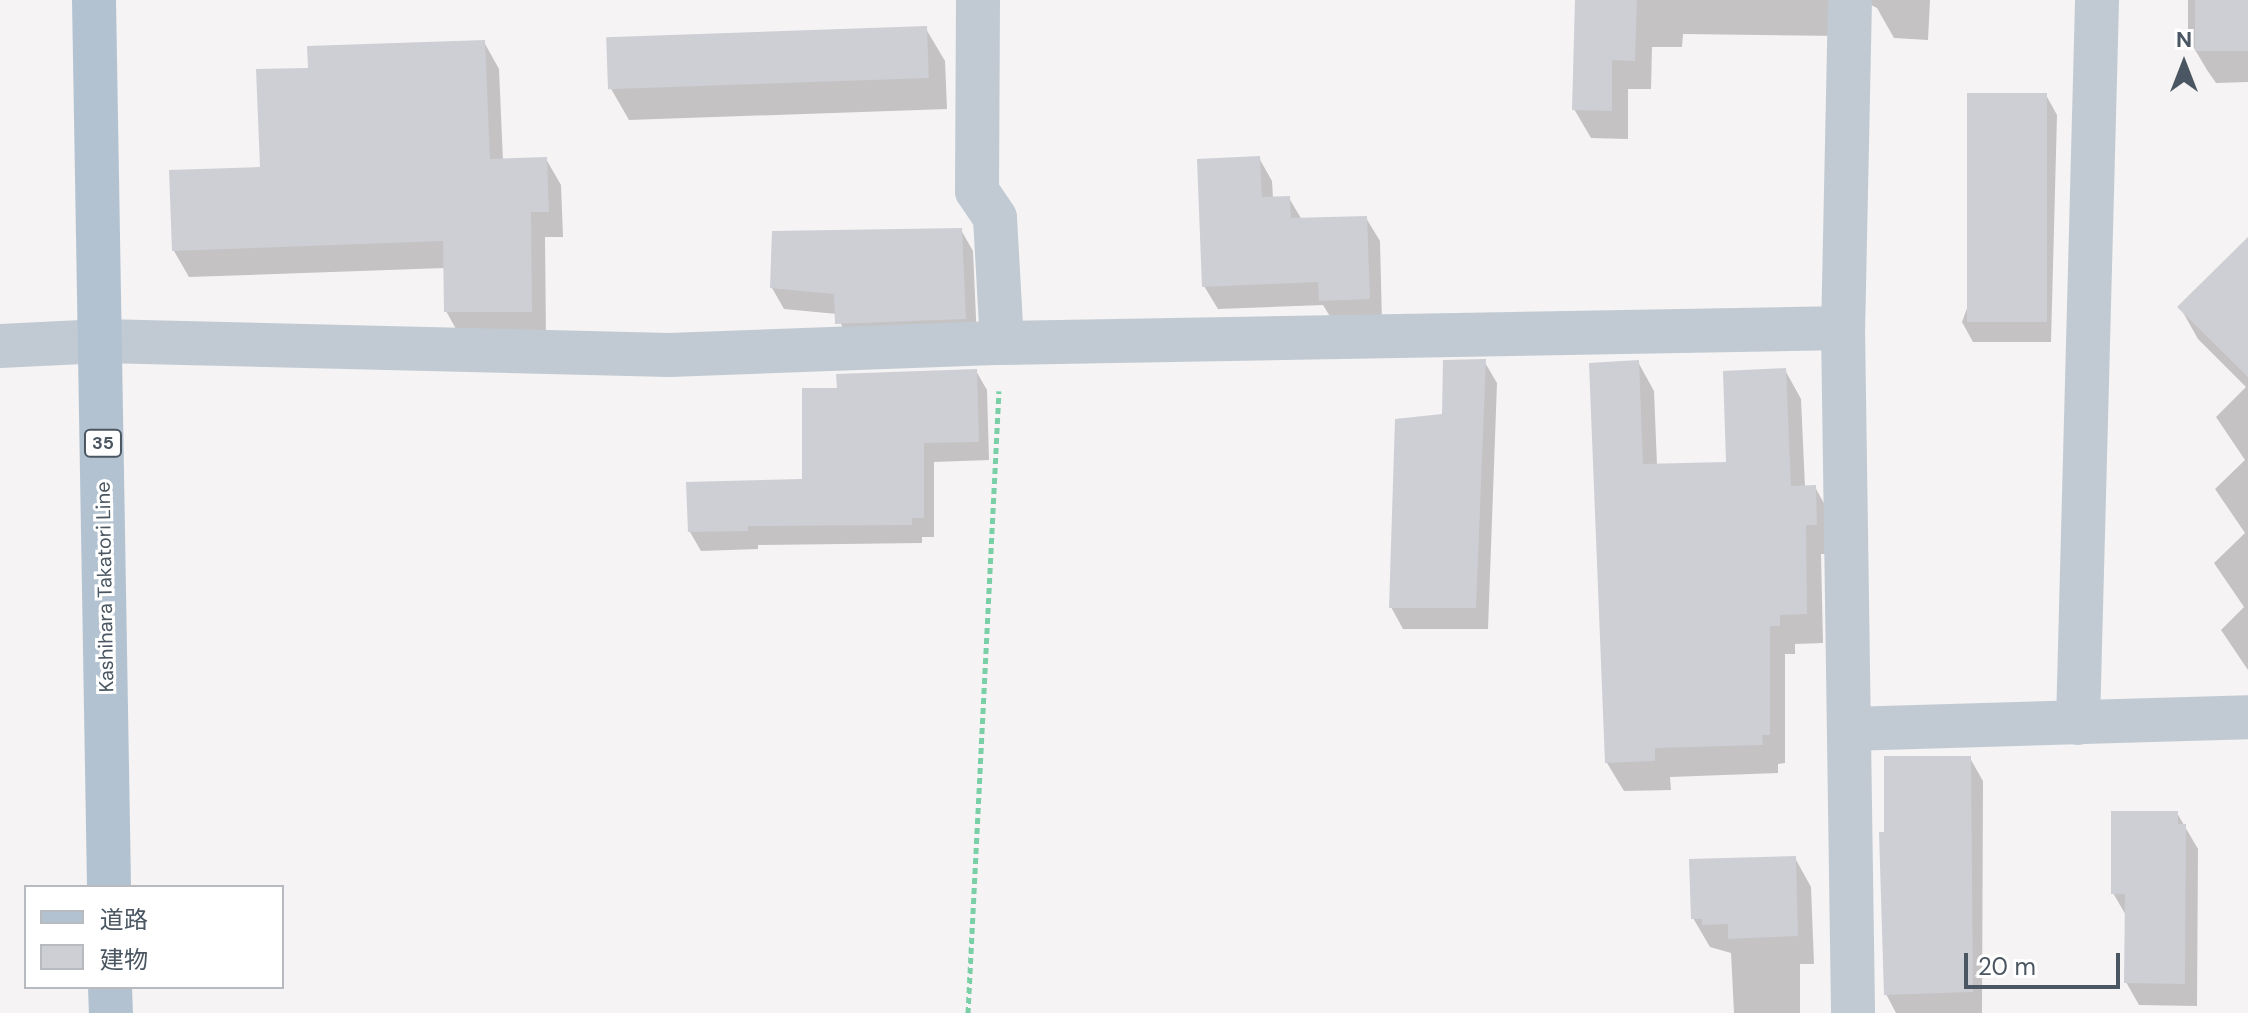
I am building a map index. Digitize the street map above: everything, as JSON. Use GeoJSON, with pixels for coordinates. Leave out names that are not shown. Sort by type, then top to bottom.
{"type":"FeatureCollection","features":[{"type":"Feature","properties":{"kind":"main road","name":"Kashihara Takatori Line"},"geometry":{"type":"LineString","coordinates":[[94,0],[109,885]]}},
{"type":"Feature","properties":{"kind":"main road"},"geometry":{"type":"LineString","coordinates":[[110,989],[111,1013]]}},
{"type":"Feature","properties":{"kind":"street"},"geometry":{"type":"LineString","coordinates":[[978,0],[977,191],[995,218],[1002,343]]}},
{"type":"Feature","properties":{"kind":"street"},"geometry":{"type":"LineString","coordinates":[[1850,0],[1843,328],[1853,1013]]}},
{"type":"Feature","properties":{"kind":"street"},"geometry":{"type":"LineString","coordinates":[[2078,723],[2097,0]]}},
{"type":"Feature","properties":{"kind":"street"},"geometry":{"type":"LineString","coordinates":[[0,346],[102,341],[669,355],[1002,343],[1843,328]]}},
{"type":"Feature","properties":{"kind":"street"},"geometry":{"type":"LineString","coordinates":[[1849,729],[2248,717]]}},
{"type":"Feature","properties":{"kind":"path"},"geometry":{"type":"LineString","coordinates":[[968,1013],[1002,343]]}},
{"type":"Feature","properties":{"kind":"building"},"geometry":{"type":"Polygon","coordinates":[[[1575,0],[1637,0],[1635,61],[1612,60],[1612,111],[1572,110],[1575,0]]]}},
{"type":"Feature","properties":{"kind":"building"},"geometry":{"type":"Polygon","coordinates":[[[2195,0],[2248,0],[2248,51],[2195,51],[2195,0]]]}},
{"type":"Feature","properties":{"kind":"building"},"geometry":{"type":"Polygon","coordinates":[[[927,26],[929,78],[608,89],[606,37],[927,26]]]}},
{"type":"Feature","properties":{"kind":"building"},"geometry":{"type":"Polygon","coordinates":[[[485,40],[490,159],[547,157],[549,212],[531,212],[532,312],[444,312],[443,241],[172,251],[169,170],[260,167],[256,69],[308,68],[307,46],[485,40]]]}},
{"type":"Feature","properties":{"kind":"building"},"geometry":{"type":"Polygon","coordinates":[[[1967,93],[2047,93],[2047,322],[1967,322],[1967,93]]]}},
{"type":"Feature","properties":{"kind":"building"},"geometry":{"type":"Polygon","coordinates":[[[1260,156],[1262,197],[1290,196],[1291,218],[1367,216],[1370,299],[1319,301],[1318,282],[1202,287],[1197,159],[1260,156]]]}},
{"type":"Feature","properties":{"kind":"building"},"geometry":{"type":"Polygon","coordinates":[[[962,228],[966,319],[835,324],[834,294],[770,288],[772,231],[962,228]]]}},
{"type":"Feature","properties":{"kind":"building"},"geometry":{"type":"Polygon","coordinates":[[[2248,237],[2248,377],[2177,307],[2248,237]]]}},
{"type":"Feature","properties":{"kind":"building"},"geometry":{"type":"Polygon","coordinates":[[[1486,359],[1476,608],[1389,608],[1395,419],[1442,414],[1443,360],[1486,359]]]}},
{"type":"Feature","properties":{"kind":"building"},"geometry":{"type":"Polygon","coordinates":[[[1639,360],[1643,464],[1726,462],[1723,371],[1786,368],[1791,486],[1816,485],[1817,525],[1806,525],[1807,614],[1780,615],[1780,626],[1770,626],[1770,735],[1762,735],[1763,745],[1655,748],[1655,761],[1605,763],[1589,363],[1639,360]]]}},
{"type":"Feature","properties":{"kind":"building"},"geometry":{"type":"Polygon","coordinates":[[[977,369],[979,442],[924,443],[924,518],[912,518],[912,525],[748,526],[748,531],[688,532],[686,482],[802,479],[802,388],[837,388],[836,374],[977,369]]]}},
{"type":"Feature","properties":{"kind":"building"},"geometry":{"type":"Polygon","coordinates":[[[1884,756],[1971,756],[1973,992],[1884,995],[1879,832],[1884,832],[1884,756]]]}},
{"type":"Feature","properties":{"kind":"building"},"geometry":{"type":"Polygon","coordinates":[[[2111,811],[2178,811],[2178,824],[2186,824],[2185,984],[2124,983],[2125,894],[2111,894],[2111,811]]]}},
{"type":"Feature","properties":{"kind":"building"},"geometry":{"type":"Polygon","coordinates":[[[1796,856],[1798,936],[1728,939],[1728,924],[1702,925],[1702,919],[1691,919],[1689,859],[1796,856]]]}}]}
